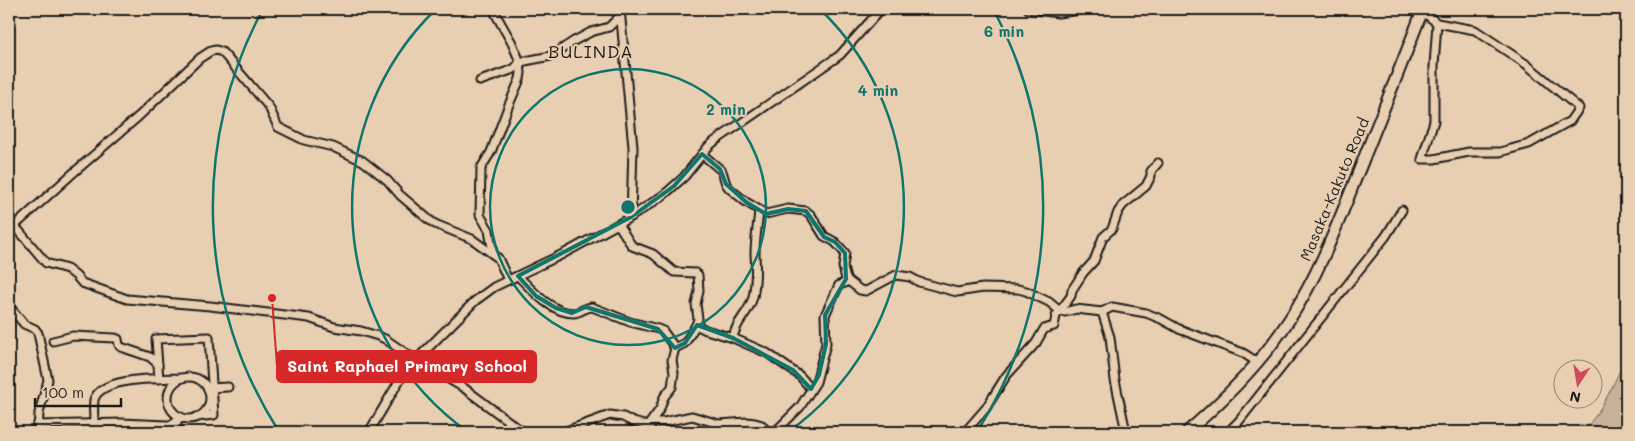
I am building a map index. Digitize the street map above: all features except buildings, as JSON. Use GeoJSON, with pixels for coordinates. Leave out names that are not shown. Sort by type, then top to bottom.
{"type":"FeatureCollection","features":[{"type":"Feature","properties":{"kind":"highway","name":"Masaka-Kakuto Road"},"geometry":{"type":"LineString","coordinates":[[1188,432],[1221,401],[1257,362],[1290,319],[1335,231],[1422,10]]}},
{"type":"Feature","properties":{"kind":"street"},"geometry":{"type":"LineString","coordinates":[[493,254],[489,230],[480,214],[481,168],[491,152],[520,79],[520,62],[495,9]]}},
{"type":"Feature","properties":{"kind":"street"},"geometry":{"type":"LineString","coordinates":[[369,432],[394,386],[416,360],[475,301],[494,287],[563,254],[631,217],[674,186],[715,141],[840,54],[881,9]]}},
{"type":"Feature","properties":{"kind":"street"},"geometry":{"type":"LineString","coordinates":[[1028,9],[1058,13],[1089,9]]}},
{"type":"Feature","properties":{"kind":"street"},"geometry":{"type":"LineString","coordinates":[[1406,9],[1422,10],[1437,22],[1475,30],[1526,64],[1578,108],[1570,122],[1529,144],[1500,152],[1469,152],[1434,159],[1422,159],[1434,121],[1434,66],[1437,22]]}},
{"type":"Feature","properties":{"kind":"street"},"geometry":{"type":"LineString","coordinates":[[480,81],[514,69],[520,62],[551,56],[591,32],[609,27],[620,12]]}},
{"type":"Feature","properties":{"kind":"street"},"geometry":{"type":"LineString","coordinates":[[620,12],[633,146],[631,217]]}},
{"type":"Feature","properties":{"kind":"street"},"geometry":{"type":"LineString","coordinates":[[9,231],[139,116],[175,83],[192,64],[206,54],[216,50],[222,52],[267,104],[278,128],[304,140],[333,147],[363,161],[387,180],[428,219],[435,224],[472,239],[498,258],[508,280]]}},
{"type":"Feature","properties":{"kind":"street"},"geometry":{"type":"LineString","coordinates":[[702,154],[722,171],[729,188],[759,210],[770,214],[788,209],[800,210],[811,215],[824,236],[833,240],[842,248],[845,254],[843,268],[846,279],[860,290],[866,291],[896,275],[910,277],[919,282],[957,292],[983,288],[1018,289],[1049,302],[1060,311],[1065,312],[1076,309],[1102,312],[1112,307],[1146,313],[1161,318],[1179,329],[1243,353],[1257,362]]}},
{"type":"Feature","properties":{"kind":"street"},"geometry":{"type":"LineString","coordinates":[[965,432],[986,408],[1006,376],[1036,343],[1044,329],[1054,326],[1056,316],[1071,296],[1072,290],[1083,273],[1094,261],[1103,237],[1112,229],[1118,212],[1123,205],[1146,186],[1151,176],[1151,171],[1158,163]]}},
{"type":"Feature","properties":{"kind":"street"},"geometry":{"type":"LineString","coordinates":[[733,338],[734,329],[750,308],[753,298],[757,266],[755,253],[759,210]]}},
{"type":"Feature","properties":{"kind":"street"},"geometry":{"type":"LineString","coordinates":[[1228,432],[1239,421],[1380,244],[1402,210]]}},
{"type":"Feature","properties":{"kind":"street"},"geometry":{"type":"LineString","coordinates":[[618,224],[632,246],[653,254],[674,272],[698,273],[699,291],[696,304],[698,319],[685,343],[675,348]]}},
{"type":"Feature","properties":{"kind":"street"},"geometry":{"type":"LineString","coordinates":[[15,226],[46,263],[67,269],[82,283],[127,299],[223,307],[309,318],[329,326],[361,331],[385,339],[471,393],[523,432]]}},
{"type":"Feature","properties":{"kind":"street"},"geometry":{"type":"LineString","coordinates":[[518,276],[536,296],[556,308],[572,313],[577,313],[586,307],[596,308],[630,322],[658,328],[663,331],[675,348],[672,360],[674,373],[672,387],[664,397],[650,427]]}},
{"type":"Feature","properties":{"kind":"street"},"geometry":{"type":"LineString","coordinates":[[774,432],[800,407],[819,374],[826,344],[826,315],[839,285],[845,283],[846,279]]}},
{"type":"Feature","properties":{"kind":"street"},"geometry":{"type":"LineString","coordinates":[[9,306],[24,324],[35,329],[38,334],[48,380],[39,412],[37,429],[94,423],[167,425],[179,419],[214,415],[209,388],[209,337],[156,339],[159,379]]}},
{"type":"Feature","properties":{"kind":"street"},"geometry":{"type":"LineString","coordinates":[[1102,312],[1110,337],[1115,380],[1126,432]]}},
{"type":"Feature","properties":{"kind":"street"},"geometry":{"type":"LineString","coordinates":[[696,325],[767,353],[793,370],[809,385],[810,389]]}},
{"type":"Feature","properties":{"kind":"street"},"geometry":{"type":"LineString","coordinates":[[53,341],[73,336],[115,338],[118,339],[119,345],[122,347],[150,356],[158,364]]}},
{"type":"Feature","properties":{"kind":"street"},"geometry":{"type":"LineString","coordinates":[[179,432],[179,419],[171,408],[168,398],[169,392],[175,383],[185,378]]}},
{"type":"Feature","properties":{"kind":"street"},"geometry":{"type":"LineString","coordinates":[[94,423],[94,400],[105,386],[120,382],[196,378],[209,388],[228,387]]}},
{"type":"Feature","properties":{"kind":"street"},"geometry":{"type":"LineString","coordinates":[[563,432],[610,415],[623,417],[650,427],[692,416],[719,424],[755,423],[762,426],[768,432]]}},
{"type":"Feature","properties":{"kind":"highlighted area"},"geometry":{"type":"Polygon","coordinates":[[[702,154],[720,169],[726,184],[746,202],[766,214],[788,209],[806,211],[824,237],[835,242],[845,253],[846,279],[825,315],[826,344],[819,375],[811,389],[793,370],[733,338],[697,325],[685,343],[675,348],[658,329],[586,307],[572,313],[556,308],[536,296],[518,276],[631,217],[674,186],[702,154]]]}},
{"type":"Feature","properties":{"kind":"shaded area"},"geometry":{"type":"Polygon","coordinates":[[[1626,356],[1626,432],[1583,432],[1602,408],[1626,356]]]}},
{"type":"Feature","properties":{"kind":"place","name":"Saint Raphael Primary School"},"geometry":{"type":"Point","coordinates":[272,298]}},
{"type":"Feature","properties":{"kind":"district","name":"BULINDA"},"geometry":{"type":"Point","coordinates":[591,51]}}]}
